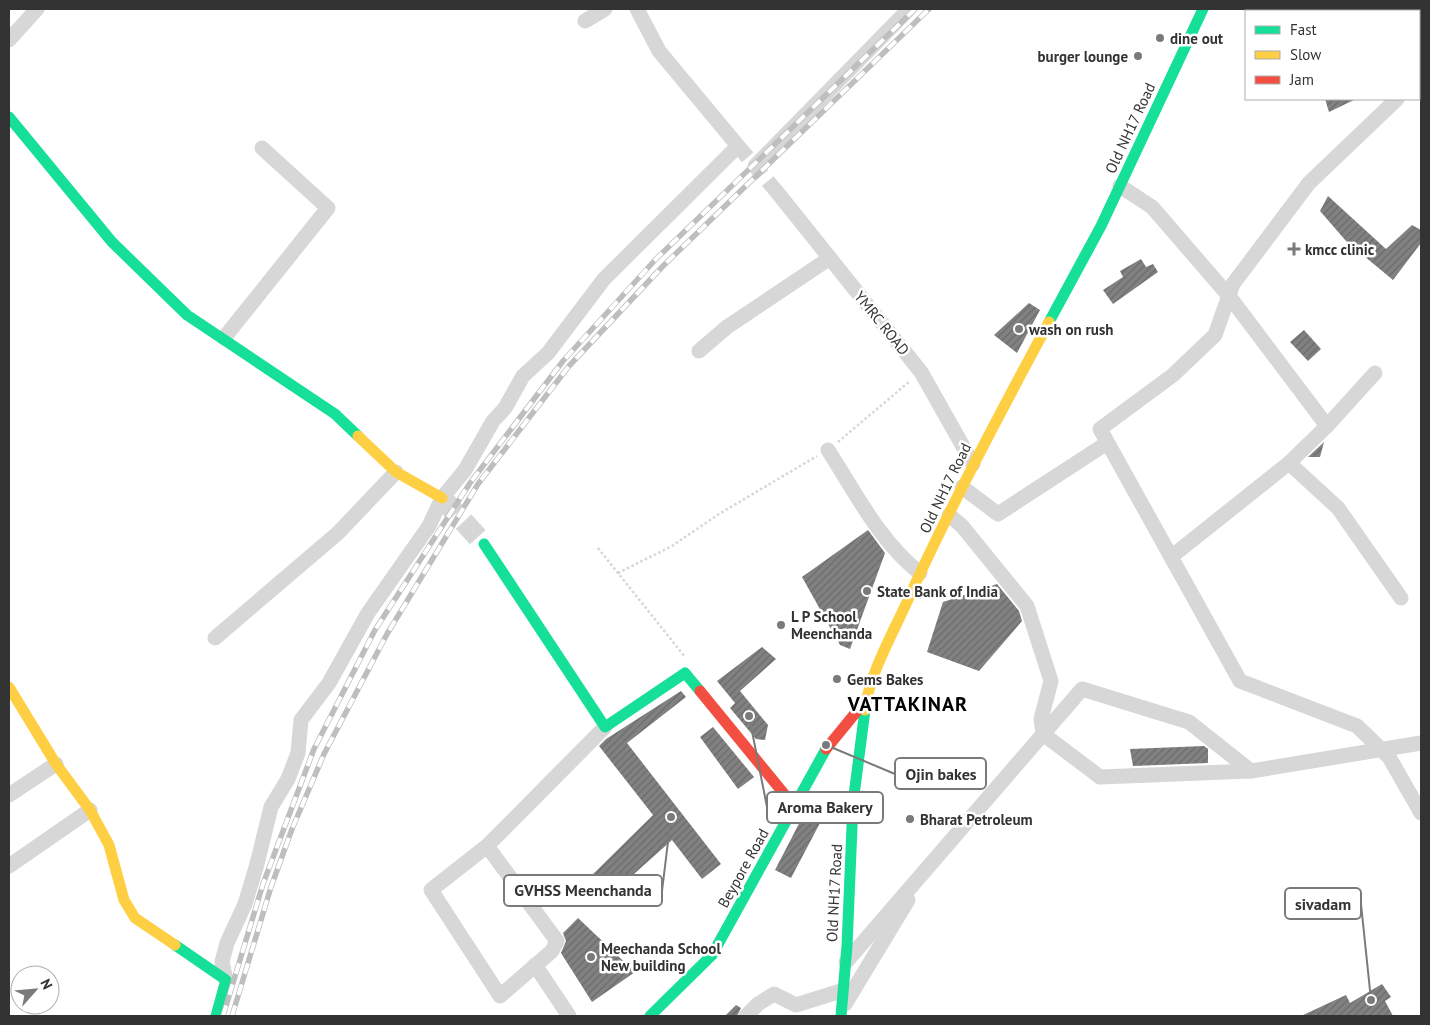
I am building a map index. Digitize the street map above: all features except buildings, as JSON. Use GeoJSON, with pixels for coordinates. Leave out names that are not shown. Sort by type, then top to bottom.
{"type":"FeatureCollection","features":[{"type":"Feature","properties":{"kind":"main road","name":"Old NH17 Road"},"geometry":{"type":"LineString","coordinates":[[842,1012],[853,804],[866,700],[886,648],[920,573],[973,464],[1082,263],[1203,9]]}},
{"type":"Feature","properties":{"kind":"main road"},"geometry":{"type":"LineString","coordinates":[[9,117],[112,242],[187,315],[224,338],[334,414],[396,472],[442,498]]}},
{"type":"Feature","properties":{"kind":"main road"},"geometry":{"type":"LineString","coordinates":[[484,544],[605,727],[685,673],[794,806]]}},
{"type":"Feature","properties":{"kind":"main road"},"geometry":{"type":"LineString","coordinates":[[9,687],[56,764],[90,810],[109,845],[124,900],[135,918],[226,980],[216,1016]]}},
{"type":"Feature","properties":{"kind":"main road","name":"Beypore Road"},"geometry":{"type":"LineString","coordinates":[[650,1016],[712,954],[828,745],[866,700]]}},
{"type":"Feature","properties":{"kind":"street"},"geometry":{"type":"LineString","coordinates":[[9,40],[37,9]]}},
{"type":"Feature","properties":{"kind":"street"},"geometry":{"type":"LineString","coordinates":[[585,21],[605,9]]}},
{"type":"Feature","properties":{"kind":"street"},"geometry":{"type":"LineString","coordinates":[[226,980],[222,962],[227,943],[245,904],[271,807],[288,779],[298,753],[301,720],[329,684],[368,613],[429,526],[442,498],[465,470],[493,421],[505,408],[522,376],[548,353],[604,279],[738,146],[659,51],[637,9]]}},
{"type":"Feature","properties":{"kind":"street"},"geometry":{"type":"LineString","coordinates":[[755,166],[909,9]]}},
{"type":"Feature","properties":{"kind":"street"},"geometry":{"type":"LineString","coordinates":[[1396,100],[1309,183],[1233,284],[1215,336],[1174,375],[1100,429],[1240,681],[1357,726],[1389,757],[1421,813]]}},
{"type":"Feature","properties":{"kind":"street"},"geometry":{"type":"LineString","coordinates":[[224,338],[328,208],[262,148]]}},
{"type":"Feature","properties":{"kind":"street"},"geometry":{"type":"LineString","coordinates":[[1120,186],[1152,207],[1229,296],[1328,426]]}},
{"type":"Feature","properties":{"kind":"street","name":"YMRC ROAD"},"geometry":{"type":"LineString","coordinates":[[777,192],[921,372],[973,464]]}},
{"type":"Feature","properties":{"kind":"street"},"geometry":{"type":"LineString","coordinates":[[699,352],[727,327],[830,258]]}},
{"type":"Feature","properties":{"kind":"street"},"geometry":{"type":"LineString","coordinates":[[1171,557],[1289,463],[1328,426],[1375,373]]}},
{"type":"Feature","properties":{"kind":"street"},"geometry":{"type":"LineString","coordinates":[[962,487],[998,514],[1107,443]]}},
{"type":"Feature","properties":{"kind":"street"},"geometry":{"type":"LineString","coordinates":[[828,450],[880,530],[910,566],[920,573]]}},
{"type":"Feature","properties":{"kind":"street"},"geometry":{"type":"LineString","coordinates":[[1289,463],[1338,508],[1401,598]]}},
{"type":"Feature","properties":{"kind":"street"},"geometry":{"type":"LineString","coordinates":[[215,638],[338,533],[396,472]]}},
{"type":"Feature","properties":{"kind":"street"},"geometry":{"type":"LineString","coordinates":[[949,515],[962,526],[1027,606],[1051,681],[1041,719],[1043,734],[1100,776],[1251,771],[1421,743]]}},
{"type":"Feature","properties":{"kind":"street"},"geometry":{"type":"LineString","coordinates":[[845,963],[932,860],[1082,689],[1189,722],[1251,771]]}},
{"type":"Feature","properties":{"kind":"street"},"geometry":{"type":"LineString","coordinates":[[487,846],[557,941],[552,951],[500,996],[431,890],[487,846],[605,727]]}},
{"type":"Feature","properties":{"kind":"street"},"geometry":{"type":"LineString","coordinates":[[9,795],[56,764]]}},
{"type":"Feature","properties":{"kind":"street"},"geometry":{"type":"LineString","coordinates":[[9,866],[90,810]]}},
{"type":"Feature","properties":{"kind":"street"},"geometry":{"type":"LineString","coordinates":[[842,1012],[932,860]]}},
{"type":"Feature","properties":{"kind":"street"},"geometry":{"type":"LineString","coordinates":[[535,965],[569,1016]]}},
{"type":"Feature","properties":{"kind":"street"},"geometry":{"type":"LineString","coordinates":[[746,1016],[758,1004],[774,994],[796,1005],[844,990]]}},
{"type":"Feature","properties":{"kind":"path"},"geometry":{"type":"LineString","coordinates":[[618,573],[672,546],[719,514],[828,450],[921,372]]}},
{"type":"Feature","properties":{"kind":"tunnel"},"geometry":{"type":"LineString","coordinates":[[738,146],[777,192]]}},
{"type":"Feature","properties":{"kind":"tunnel"},"geometry":{"type":"LineString","coordinates":[[442,498],[484,544]]}},
{"type":"Feature","properties":{"kind":"railway"},"geometry":{"type":"LineString","coordinates":[[223,1016],[263,884],[314,749],[375,630],[470,483],[563,361],[656,259],[915,9]]}},
{"type":"Feature","properties":{"kind":"railway"},"geometry":{"type":"LineString","coordinates":[[232,1016],[271,887],[292,829],[324,754],[387,634],[478,484],[569,366],[663,266],[929,9]]}},
{"type":"Feature","properties":{"kind":"traffic: fast"},"geometry":{"type":"LineString","coordinates":[[1049,322],[1101,226],[1203,9]]}},
{"type":"Feature","properties":{"kind":"traffic: fast"},"geometry":{"type":"LineString","coordinates":[[9,117],[112,242],[187,315],[335,414],[358,436]]}},
{"type":"Feature","properties":{"kind":"traffic: fast"},"geometry":{"type":"LineString","coordinates":[[484,544],[605,727],[685,673],[700,691]]}},
{"type":"Feature","properties":{"kind":"traffic: fast"},"geometry":{"type":"LineString","coordinates":[[841,1016],[847,946],[853,803],[865,710]]}},
{"type":"Feature","properties":{"kind":"traffic: fast"},"geometry":{"type":"LineString","coordinates":[[650,1016],[712,955],[826,749]]}},
{"type":"Feature","properties":{"kind":"traffic: fast"},"geometry":{"type":"LineString","coordinates":[[175,945],[226,980],[216,1016]]}},
{"type":"Feature","properties":{"kind":"traffic: slow"},"geometry":{"type":"LineString","coordinates":[[865,710],[876,669],[940,532],[1049,322]]}},
{"type":"Feature","properties":{"kind":"traffic: slow"},"geometry":{"type":"LineString","coordinates":[[358,436],[396,472],[442,498]]}},
{"type":"Feature","properties":{"kind":"traffic: slow"},"geometry":{"type":"LineString","coordinates":[[9,687],[56,764],[90,810],[109,845],[124,900],[135,918],[175,945]]}},
{"type":"Feature","properties":{"kind":"traffic: jam"},"geometry":{"type":"LineString","coordinates":[[700,691],[794,806]]}},
{"type":"Feature","properties":{"kind":"traffic: jam"},"geometry":{"type":"LineString","coordinates":[[826,749],[866,700]]}},
{"type":"Feature","properties":{"kind":"place","name":"dine out"},"geometry":{"type":"Point","coordinates":[1160,38]}},
{"type":"Feature","properties":{"kind":"place","name":"burger lounge"},"geometry":{"type":"Point","coordinates":[1138,56]}},
{"type":"Feature","properties":{"kind":"place","name":"kmcc clinic"},"geometry":{"type":"Point","coordinates":[1294,249]}},
{"type":"Feature","properties":{"kind":"place","name":"wash on rush"},"geometry":{"type":"Point","coordinates":[1019,329]}},
{"type":"Feature","properties":{"kind":"place","name":"State Bank of India"},"geometry":{"type":"Point","coordinates":[867,591]}},
{"type":"Feature","properties":{"kind":"place","name":"L P School Meenchanda"},"geometry":{"type":"Point","coordinates":[781,625]}},
{"type":"Feature","properties":{"kind":"place","name":"Gems Bakes"},"geometry":{"type":"Point","coordinates":[837,679]}},
{"type":"Feature","properties":{"kind":"place","name":"Aroma Bakery"},"geometry":{"type":"Point","coordinates":[749,716]}},
{"type":"Feature","properties":{"kind":"place","name":"Ojin bakes"},"geometry":{"type":"Point","coordinates":[826,745]}},
{"type":"Feature","properties":{"kind":"place","name":"GVHSS Meenchanda"},"geometry":{"type":"Point","coordinates":[671,817]}},
{"type":"Feature","properties":{"kind":"place","name":"Bharat Petroleum"},"geometry":{"type":"Point","coordinates":[910,819]}},
{"type":"Feature","properties":{"kind":"place","name":"Meechanda School New building"},"geometry":{"type":"Point","coordinates":[591,957]}},
{"type":"Feature","properties":{"kind":"place","name":"sivadam"},"geometry":{"type":"Point","coordinates":[1371,1000]}},
{"type":"Feature","properties":{"kind":"district","name":"VATTAKINAR"},"geometry":{"type":"Point","coordinates":[908,704]}}]}
